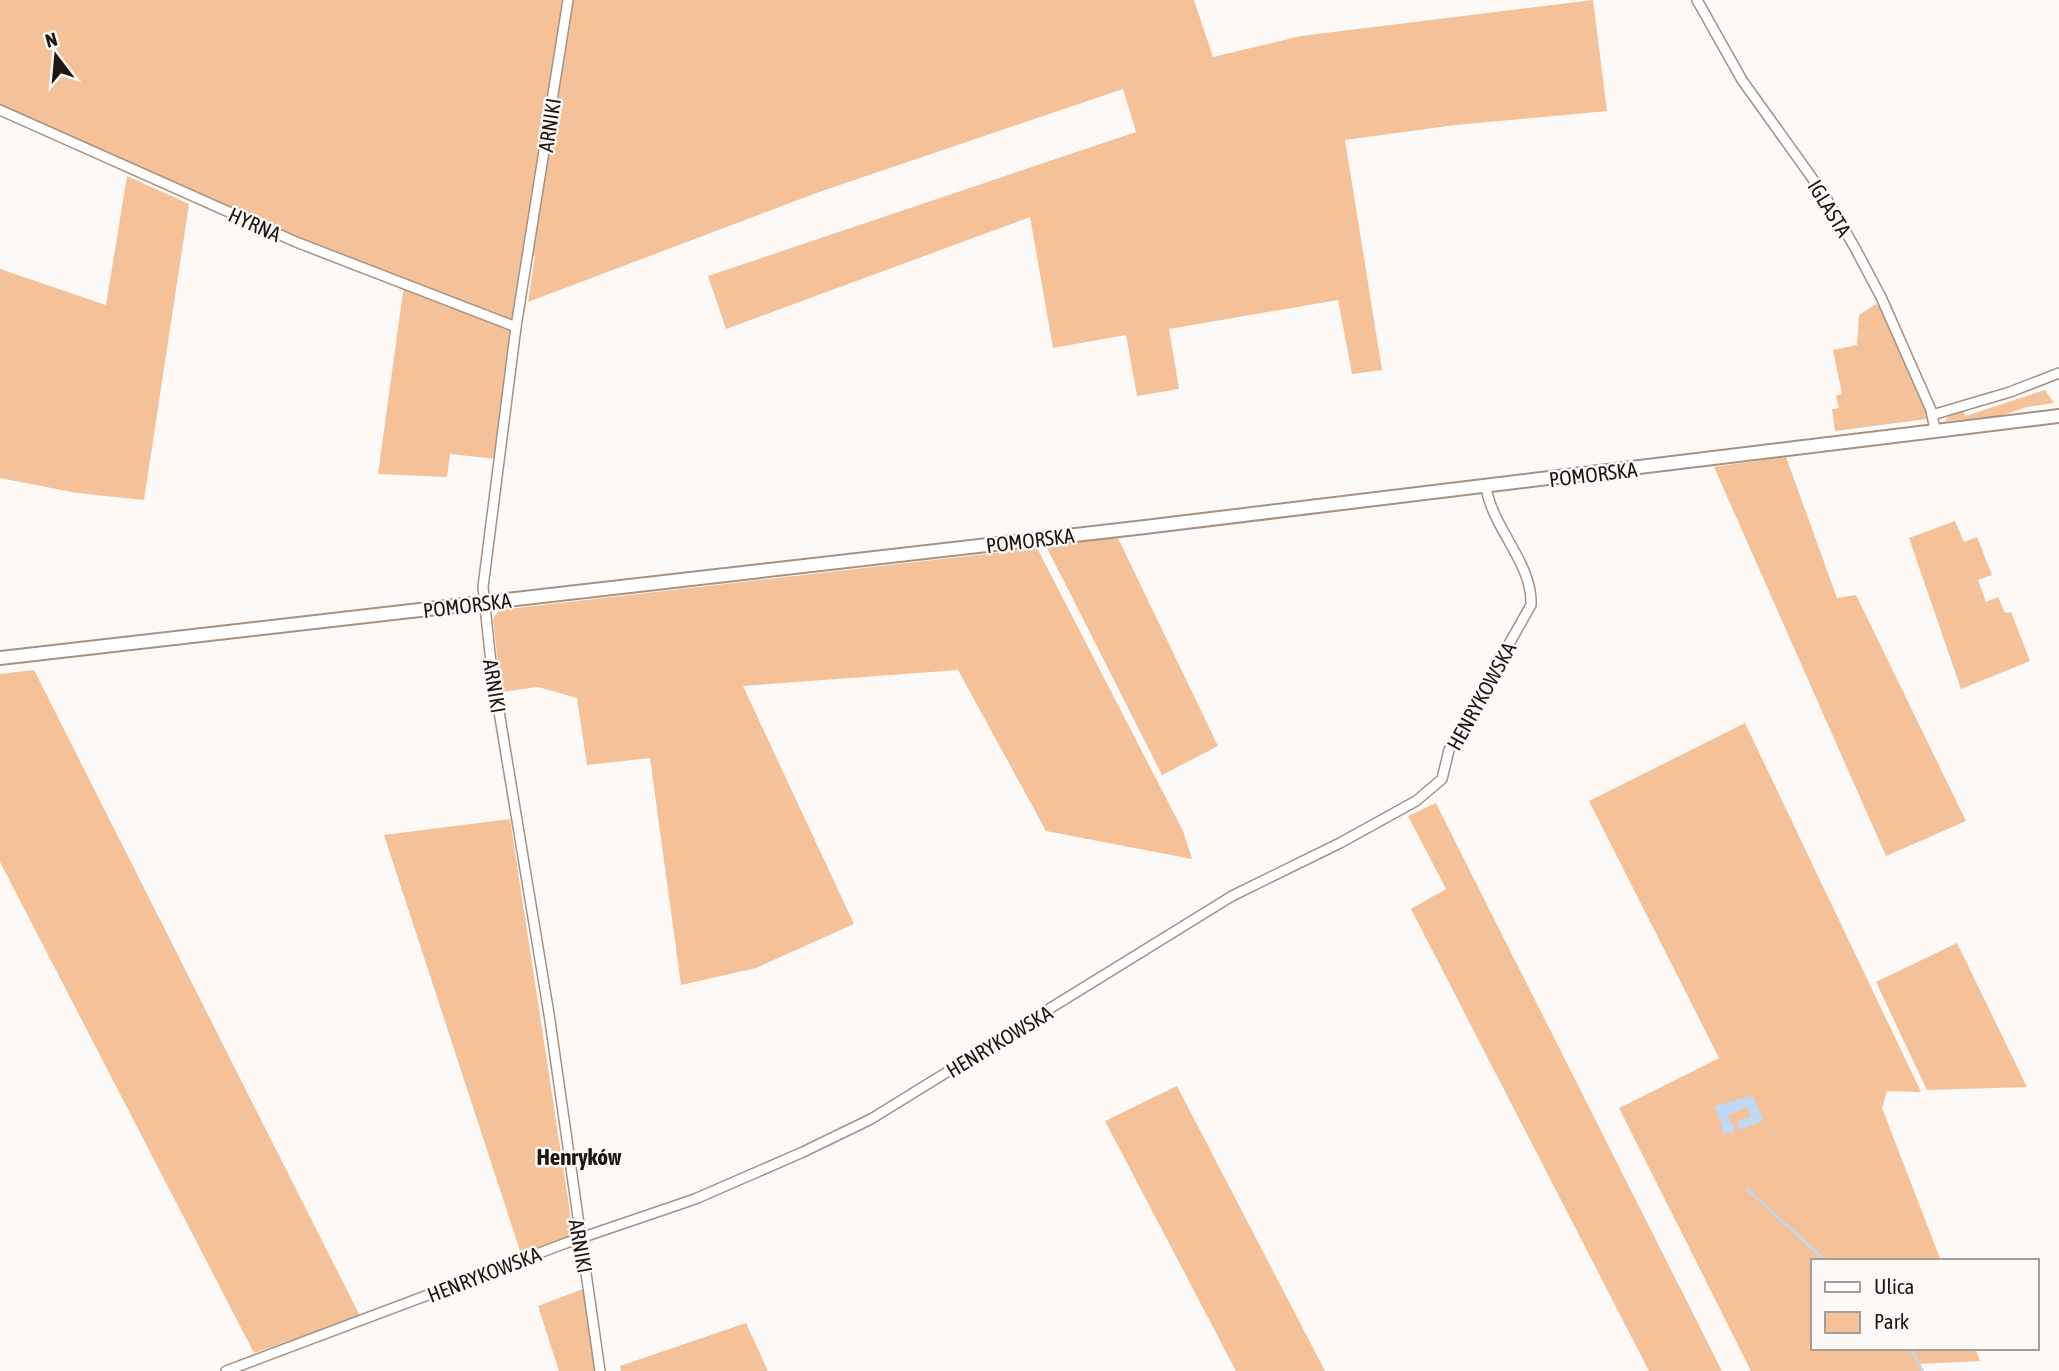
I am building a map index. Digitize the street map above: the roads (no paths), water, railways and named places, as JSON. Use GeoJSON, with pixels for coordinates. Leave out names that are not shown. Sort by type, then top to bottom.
{"type":"FeatureCollection","features":[{"type":"Feature","properties":{"kind":"street","name":"ARNIKI"},"geometry":{"type":"LineString","coordinates":[[568,0],[516,327],[483,583],[491,663],[549,1014],[566,1148],[600,1371]]}},
{"type":"Feature","properties":{"kind":"street","name":"IGLASTA"},"geometry":{"type":"LineString","coordinates":[[1697,0],[1742,80],[1825,195],[1855,248],[1881,297],[1933,415],[1935,430]]}},
{"type":"Feature","properties":{"kind":"street","name":"HYRNA"},"geometry":{"type":"LineString","coordinates":[[0,110],[296,242],[516,327]]}},
{"type":"Feature","properties":{"kind":"street"},"geometry":{"type":"LineString","coordinates":[[1933,415],[2059,373]]}},
{"type":"Feature","properties":{"kind":"street","name":"POMORSKA"},"geometry":{"type":"LineString","coordinates":[[0,658],[1486,486],[2059,416]]}},
{"type":"Feature","properties":{"kind":"street","name":"HENRYKOWSKA"},"geometry":{"type":"LineString","coordinates":[[226,1371],[695,1199],[871,1119],[1233,896],[1340,843],[1416,801],[1438,784],[1445,773],[1449,750],[1531,605],[1527,580],[1490,503],[1486,486]]}},
{"type":"Feature","properties":{"kind":"water"},"geometry":{"type":"Polygon","coordinates":[[[1754,1097],[1763,1121],[1740,1130],[1736,1122],[1751,1116],[1747,1107],[1728,1115],[1735,1132],[1724,1134],[1715,1106],[1754,1097]]]}},
{"type":"Feature","properties":{"kind":"waterway"},"geometry":{"type":"LineString","coordinates":[[1747,1189],[1824,1259]]}},
{"type":"Feature","properties":{"kind":"waterway"},"geometry":{"type":"LineString","coordinates":[[1911,1350],[1923,1371]]}},
{"type":"Feature","properties":{"kind":"district","name":"Henryków"},"geometry":{"type":"Point","coordinates":[579,1157]}}]}
